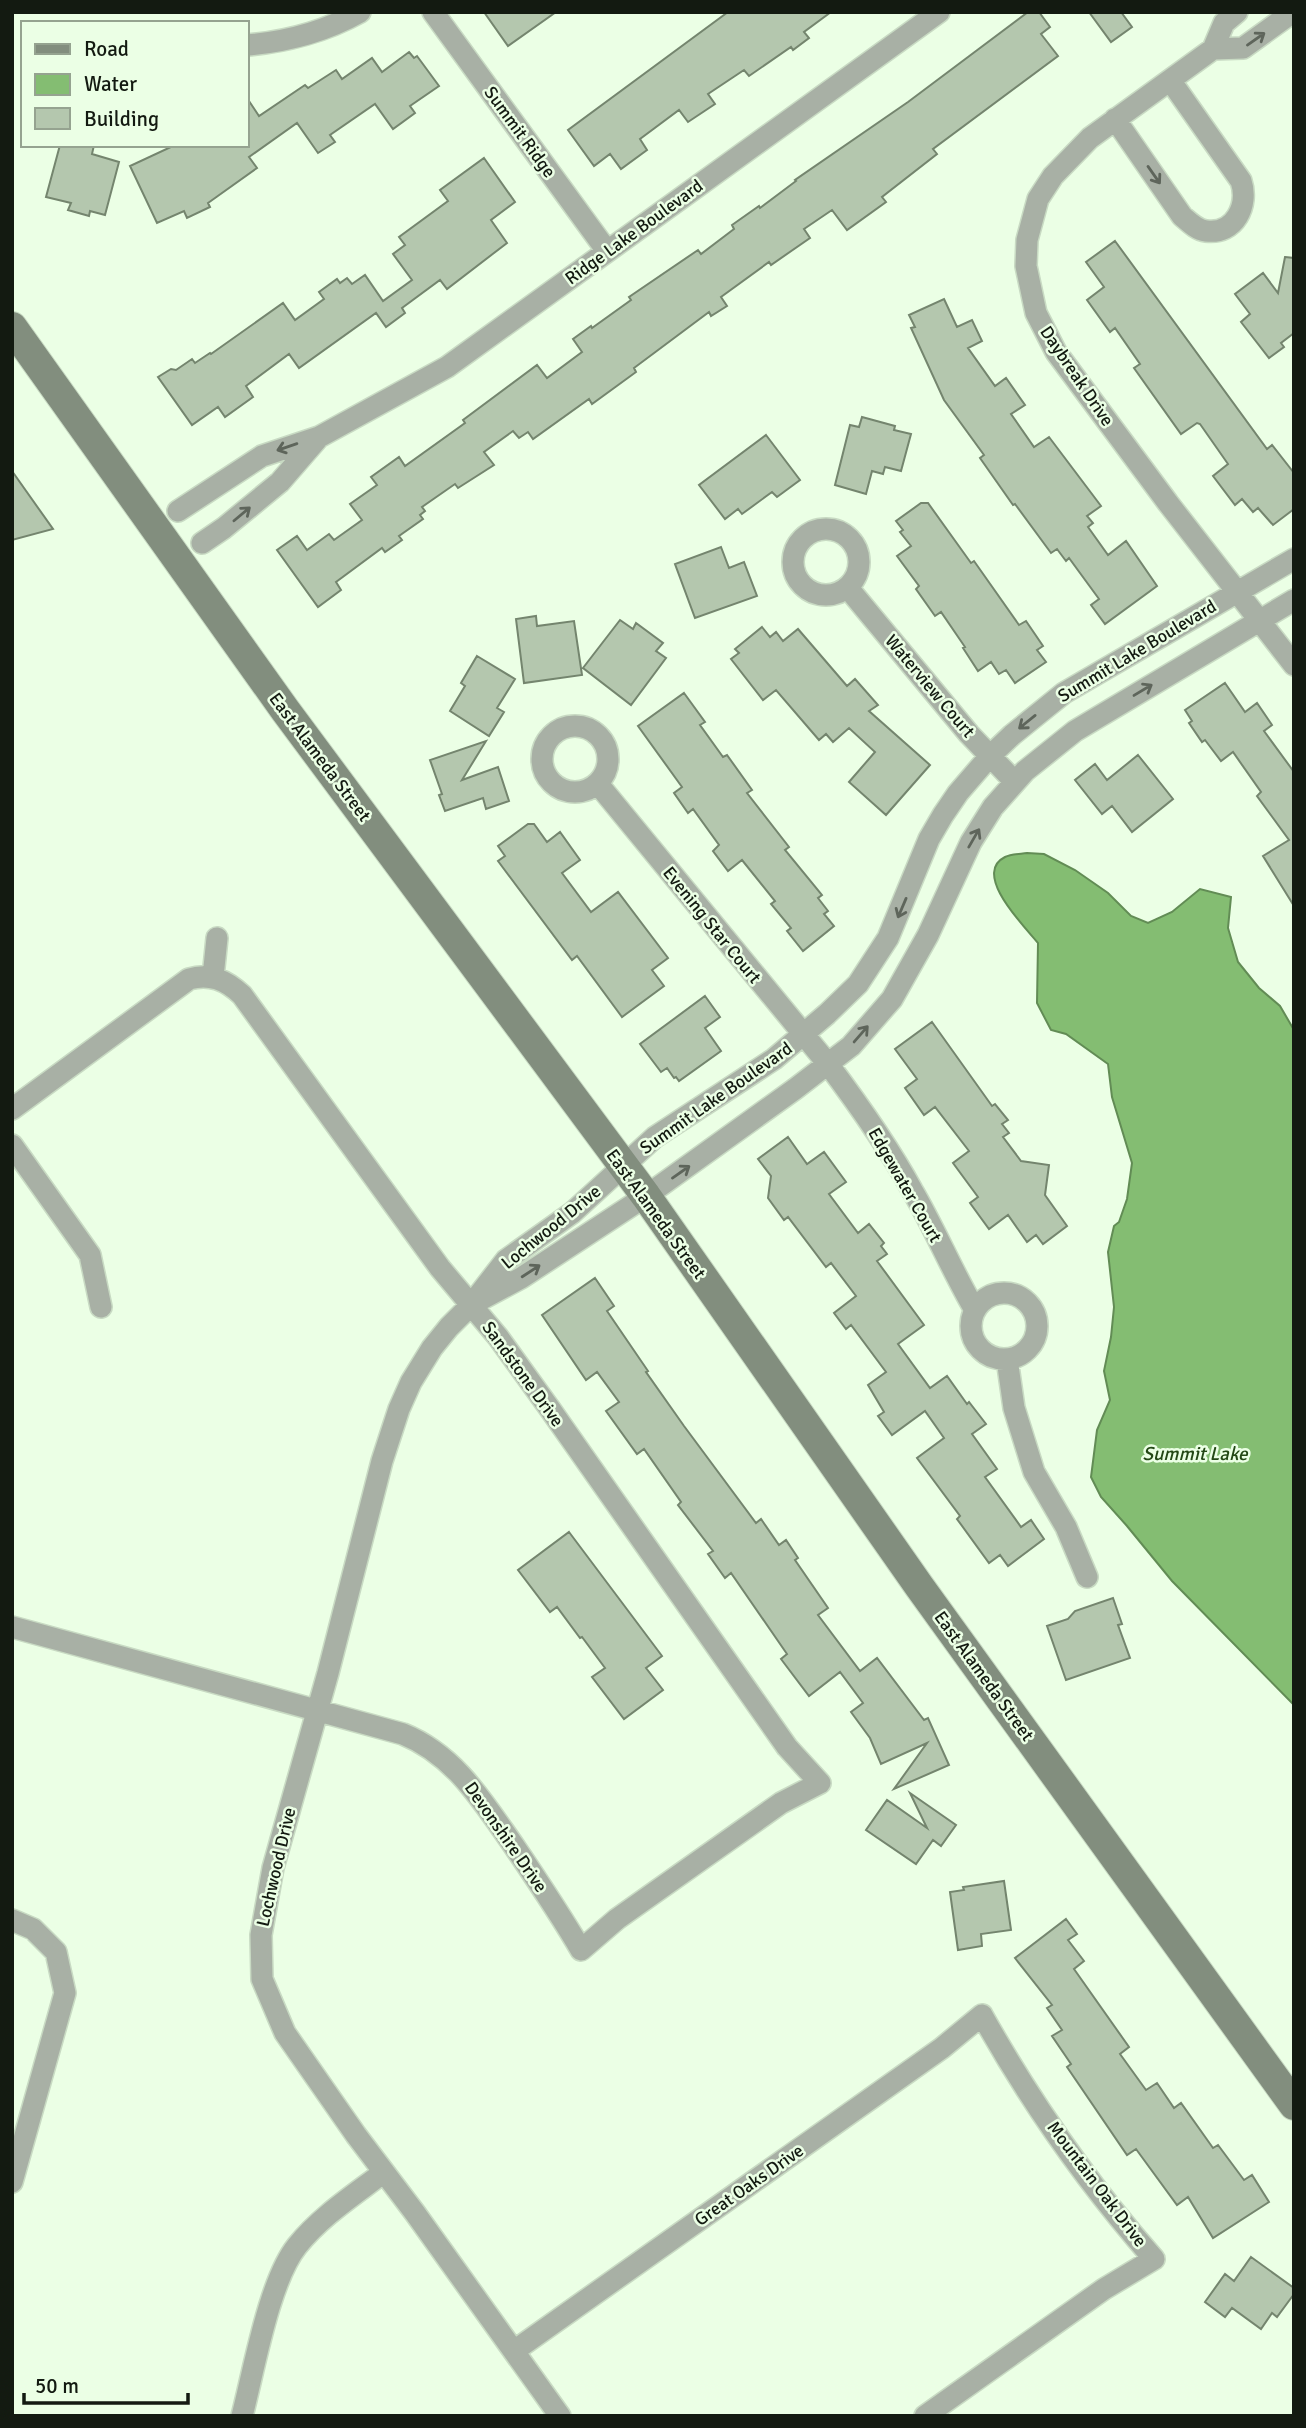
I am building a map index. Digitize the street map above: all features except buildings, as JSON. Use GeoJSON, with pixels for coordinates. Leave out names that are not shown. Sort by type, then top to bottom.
{"type":"FeatureCollection","features":[{"type":"Feature","properties":{"kind":"street"},"geometry":{"type":"LineString","coordinates":[[248,46],[292,38],[327,27],[360,12]]}},
{"type":"Feature","properties":{"kind":"street","name":"Summit Ridge"},"geometry":{"type":"LineString","coordinates":[[433,12],[607,251]]}},
{"type":"Feature","properties":{"kind":"street","name":"Ridge Lake Boulevard"},"geometry":{"type":"LineString","coordinates":[[178,511],[262,456],[319,437],[447,367],[939,12]]}},
{"type":"Feature","properties":{"kind":"street","name":"Daybreak Drive"},"geometry":{"type":"LineString","coordinates":[[1237,12],[1224,23],[1213,49],[1115,119],[1070,156],[1053,176],[1038,199],[1027,240],[1026,266],[1036,313],[1056,352],[1294,665]]}},
{"type":"Feature","properties":{"kind":"street","name":"Daybreak Drive"},"geometry":{"type":"LineString","coordinates":[[1213,49],[1243,48],[1293,12]]}},
{"type":"Feature","properties":{"kind":"street"},"geometry":{"type":"LineString","coordinates":[[1115,119],[1182,216],[1205,231],[1216,231],[1230,224],[1239,215],[1244,204],[1241,181],[1170,80]]}},
{"type":"Feature","properties":{"kind":"street","name":"East Alameda Street"},"geometry":{"type":"LineString","coordinates":[[12,327],[276,698],[605,1143],[615,1174],[635,1203],[919,1586],[1294,2105]]}},
{"type":"Feature","properties":{"kind":"street","name":"Ridge Lake Boulevard"},"geometry":{"type":"LineString","coordinates":[[202,543],[280,482],[319,437]]}},
{"type":"Feature","properties":{"kind":"street","name":"Summit Lake Boulevard"},"geometry":{"type":"LineString","coordinates":[[615,1174],[655,1137],[774,1059],[858,984],[888,938],[929,839],[958,793],[1012,735],[1064,693],[1294,559]]}},
{"type":"Feature","properties":{"kind":"street","name":"Waterview Court"},"geometry":{"type":"LineString","coordinates":[[848,588],[1015,782]]}},
{"type":"Feature","properties":{"kind":"street","name":"Summit Lake Boulevard"},"geometry":{"type":"LineString","coordinates":[[635,1203],[851,1046],[892,999],[928,935],[971,842],[993,807],[1015,782],[1061,740],[1294,600]]}},
{"type":"Feature","properties":{"kind":"street","name":"Evening Star Court"},"geometry":{"type":"LineString","coordinates":[[598,784],[828,1064]]}},
{"type":"Feature","properties":{"kind":"street"},"geometry":{"type":"LineString","coordinates":[[12,1109],[189,979],[214,977],[217,938]]}},
{"type":"Feature","properties":{"kind":"street","name":"Sandstone Drive"},"geometry":{"type":"LineString","coordinates":[[214,977],[234,987],[242,995],[440,1268],[498,1337],[787,1746],[820,1783]]}},
{"type":"Feature","properties":{"kind":"street","name":"Edgewater Court"},"geometry":{"type":"LineString","coordinates":[[828,1064],[912,1189],[954,1275],[975,1310],[971,1328],[976,1343],[992,1357],[1007,1359]]}},
{"type":"Feature","properties":{"kind":"street"},"geometry":{"type":"LineString","coordinates":[[12,1145],[90,1255],[101,1307]]}},
{"type":"Feature","properties":{"kind":"street","name":"Lochwood Drive"},"geometry":{"type":"LineString","coordinates":[[560,2416],[285,2033],[262,1979],[261,1935],[273,1868],[382,1461],[411,1382],[449,1327],[471,1305],[506,1260],[572,1213],[615,1174]]}},
{"type":"Feature","properties":{"kind":"street","name":"Lochwood Drive"},"geometry":{"type":"LineString","coordinates":[[471,1305],[521,1278],[635,1203]]}},
{"type":"Feature","properties":{"kind":"street"},"geometry":{"type":"LineString","coordinates":[[975,1310],[988,1297],[1005,1293],[1016,1295],[1026,1302],[1034,1313],[1037,1326],[1028,1349],[1007,1359],[1014,1408],[1034,1472],[1066,1527],[1087,1577]]}},
{"type":"Feature","properties":{"kind":"street","name":"Devonshire Drive"},"geometry":{"type":"LineString","coordinates":[[12,1627],[403,1734],[420,1741],[461,1773],[554,1904],[581,1950],[617,1919],[781,1803],[820,1783]]}},
{"type":"Feature","properties":{"kind":"street"},"geometry":{"type":"LineString","coordinates":[[12,1920],[33,1929],[56,1952],[65,1993],[12,2182]]}},
{"type":"Feature","properties":{"kind":"street","name":"Great Oaks Drive"},"geometry":{"type":"LineString","coordinates":[[514,2351],[942,2048],[982,2015]]}},
{"type":"Feature","properties":{"kind":"street","name":"Mountain Oak Drive"},"geometry":{"type":"LineString","coordinates":[[925,2416],[1104,2289],[1154,2259],[1119,2220],[1012,2070],[982,2015]]}},
{"type":"Feature","properties":{"kind":"street"},"geometry":{"type":"LineString","coordinates":[[242,2416],[273,2297],[286,2263],[315,2226],[384,2172]]}},
{"type":"Feature","properties":{"kind":"water","name":"Summit Lake"},"geometry":{"type":"Polygon","coordinates":[[[1044,854],[1075,870],[1108,893],[1131,916],[1148,923],[1172,912],[1200,889],[1231,897],[1228,928],[1238,962],[1259,988],[1280,1006],[1294,1030],[1294,1705],[1172,1581],[1101,1497],[1091,1477],[1097,1430],[1110,1400],[1104,1371],[1114,1307],[1108,1252],[1114,1226],[1119,1222],[1127,1199],[1132,1163],[1112,1097],[1108,1064],[1066,1034],[1051,1030],[1037,1003],[1038,943],[1013,914],[997,888],[994,876],[996,865],[1007,856],[1044,854]]]}}]}
